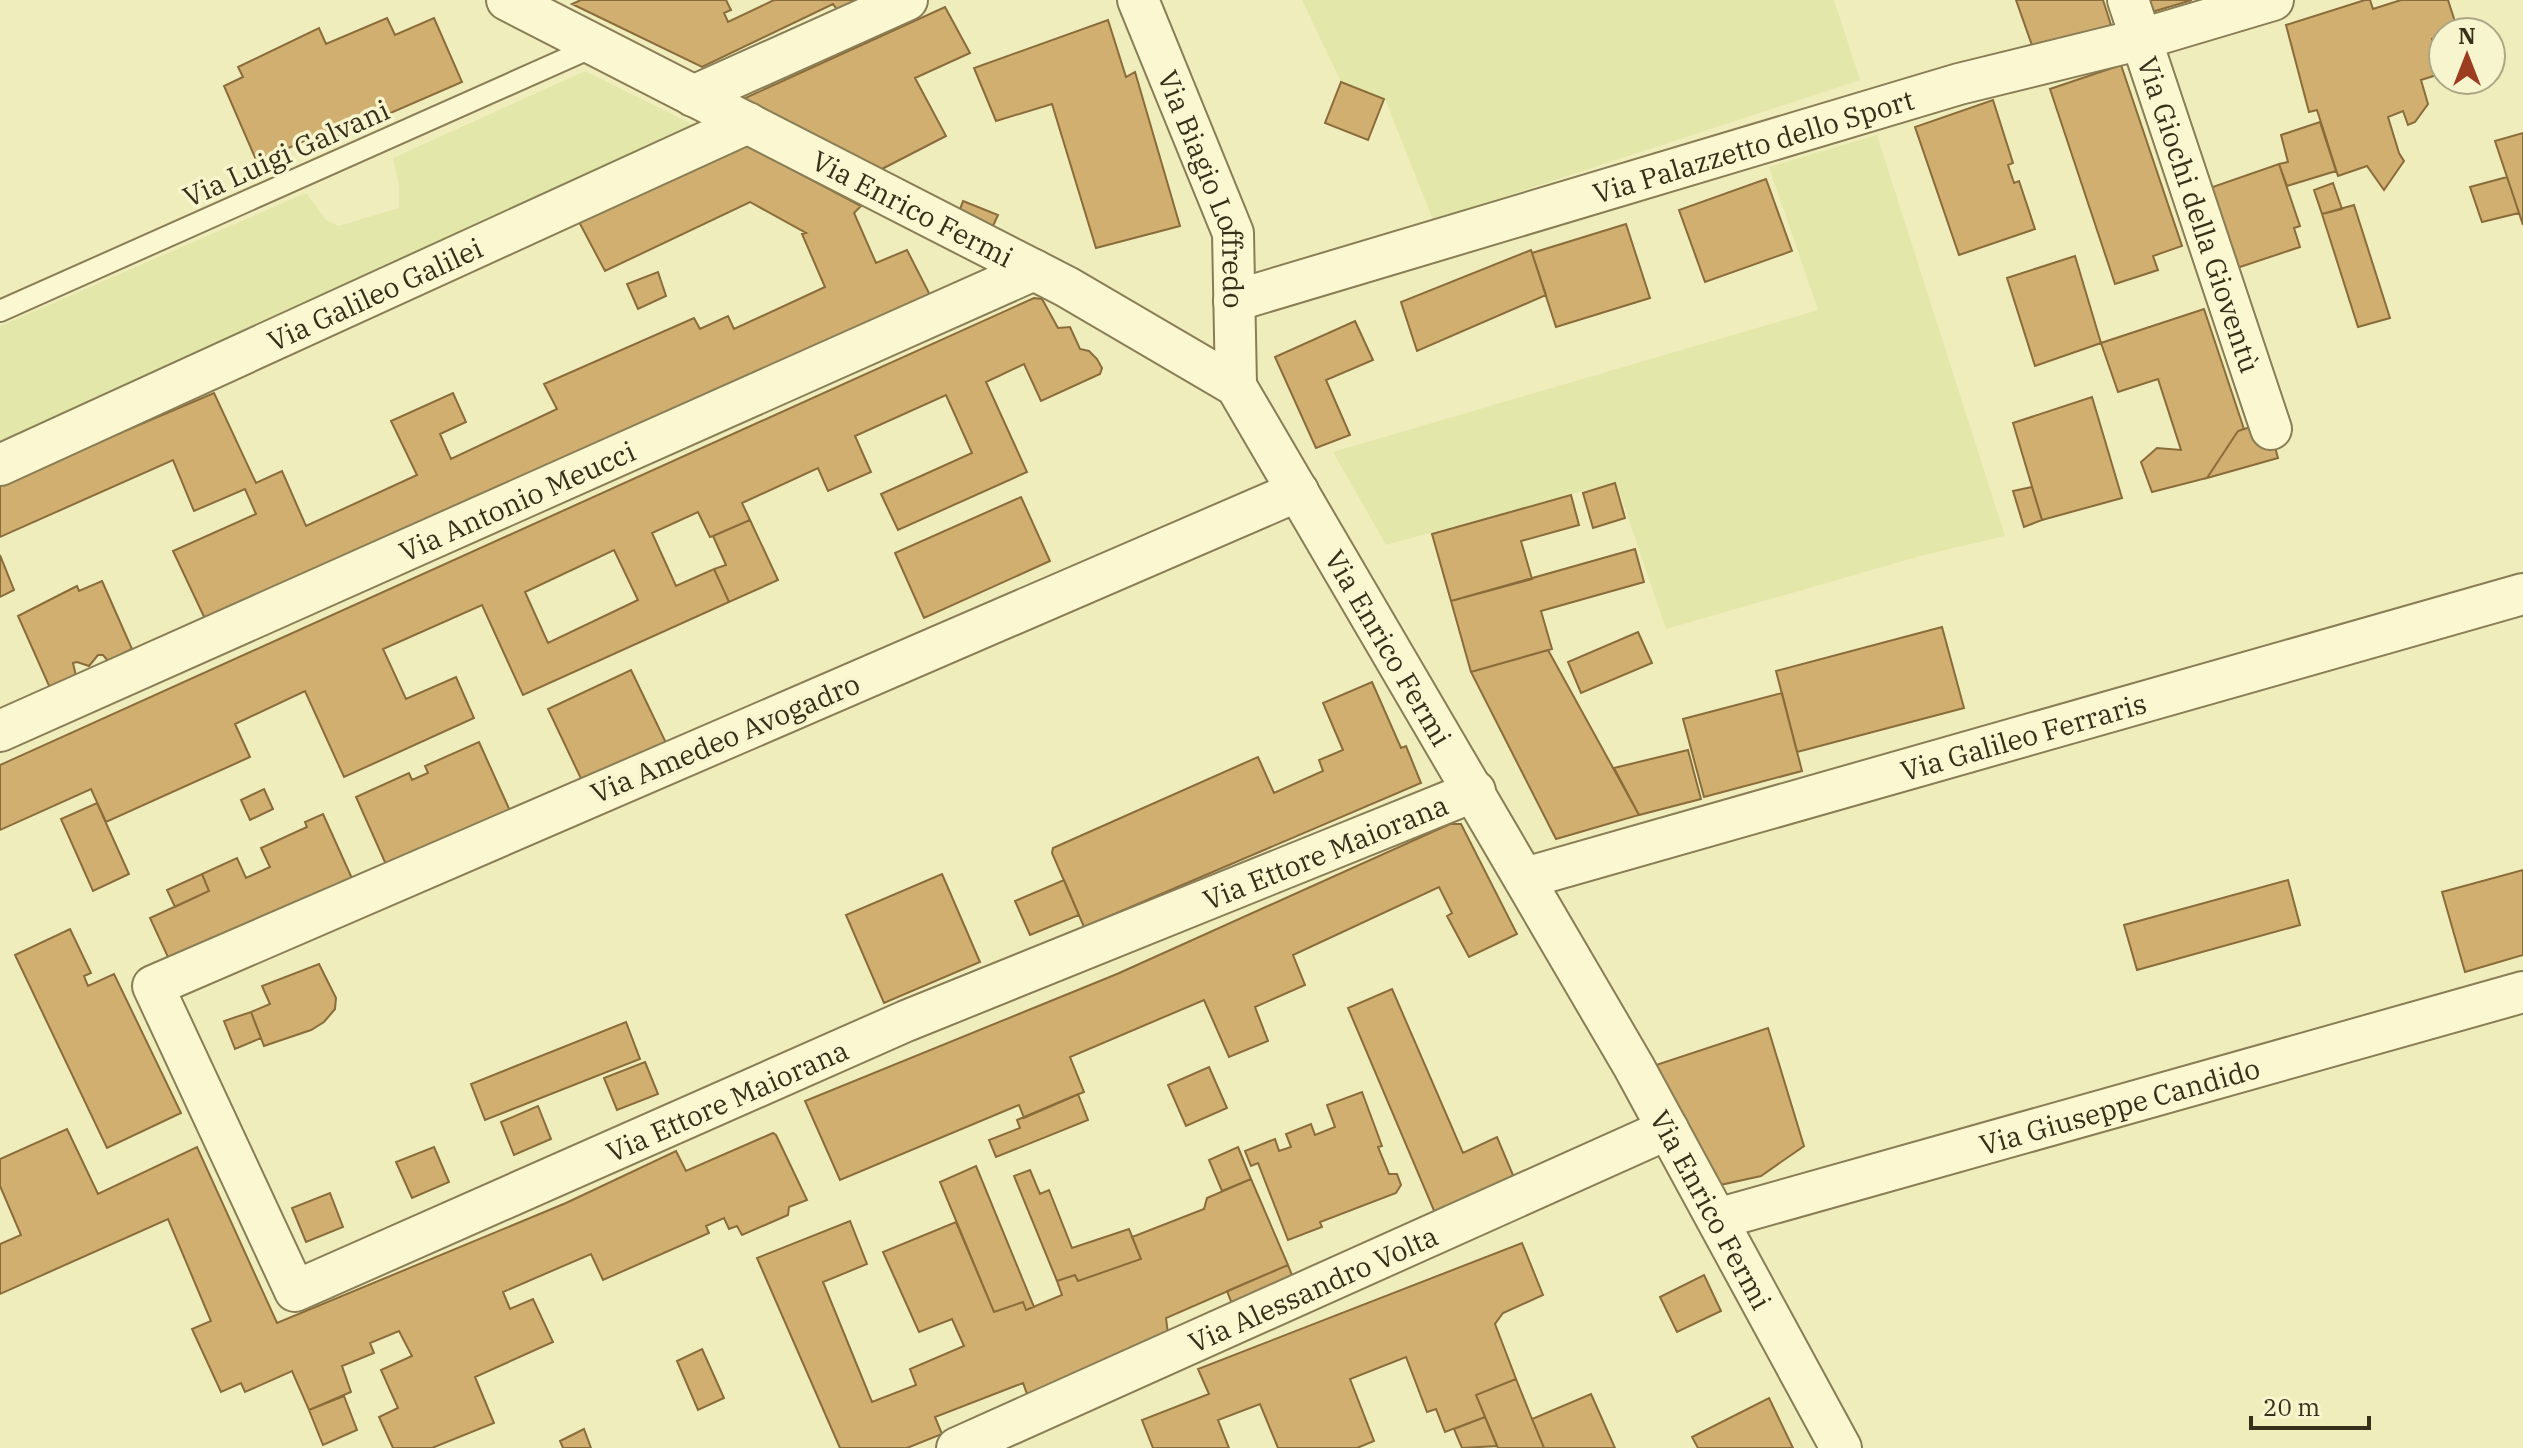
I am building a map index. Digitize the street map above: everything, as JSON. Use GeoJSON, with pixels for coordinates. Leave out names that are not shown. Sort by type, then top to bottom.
{"type":"FeatureCollection","features":[{"type":"Feature","properties":{"kind":"street","name":"Via Enrico Fermi"},"geometry":{"type":"LineString","coordinates":[[507,0],[1034,270],[1236,386],[1475,791],[1668,1129],[1841,1448]]}},
{"type":"Feature","properties":{"kind":"street"},"geometry":{"type":"LineString","coordinates":[[693,96],[907,0]]}},
{"type":"Feature","properties":{"kind":"street","name":"Via Biagio Loffredo"},"geometry":{"type":"LineString","coordinates":[[1138,0],[1233,233],[1236,386]]}},
{"type":"Feature","properties":{"kind":"street","name":"Via Giochi della Gioventù"},"geometry":{"type":"LineString","coordinates":[[2128,0],[2271,429]]}},
{"type":"Feature","properties":{"kind":"street","name":"Via Palazzetto dello Sport"},"geometry":{"type":"LineString","coordinates":[[1234,301],[1959,84],[2142,39],[2273,0]]}},
{"type":"Feature","properties":{"kind":"street","name":"Via Galileo Galilei"},"geometry":{"type":"LineString","coordinates":[[0,465],[748,123]]}},
{"type":"Feature","properties":{"kind":"street","name":"Via Antonio Meucci"},"geometry":{"type":"LineString","coordinates":[[0,731],[1034,270]]}},
{"type":"Feature","properties":{"kind":"street","name":"Via Amedeo Avogadro"},"geometry":{"type":"LineString","coordinates":[[153,986],[1298,491]]}},
{"type":"Feature","properties":{"kind":"street","name":"Via Galileo Ferraris"},"geometry":{"type":"LineString","coordinates":[[1525,878],[2523,594]]}},
{"type":"Feature","properties":{"kind":"street","name":"Via Ettore Maiorana"},"geometry":{"type":"LineString","coordinates":[[153,986],[295,1291],[906,1021],[1475,791]]}},
{"type":"Feature","properties":{"kind":"street","name":"Via Giuseppe Candido"},"geometry":{"type":"LineString","coordinates":[[1717,1219],[2523,992]]}},
{"type":"Feature","properties":{"kind":"street","name":"Via Alessandro Volta"},"geometry":{"type":"LineString","coordinates":[[957,1448],[1668,1129]]}},
{"type":"Feature","properties":{"kind":"lane","name":"Via Luigi Galvani"},"geometry":{"type":"LineString","coordinates":[[0,311],[595,46]]}},
{"type":"Feature","properties":{"kind":"green space"},"geometry":{"type":"Polygon","coordinates":[[[1302,0],[1834,0],[1860,80],[1433,220],[1385,99],[1341,82],[1302,0]]]}},
{"type":"Feature","properties":{"kind":"green space"},"geometry":{"type":"Polygon","coordinates":[[[585,71],[702,129],[0,452],[0,326],[306,193],[326,220],[338,226],[399,208],[399,186],[393,158],[585,71]]]}},
{"type":"Feature","properties":{"kind":"green space"},"geometry":{"type":"Polygon","coordinates":[[[1877,135],[2005,536],[1924,555],[1666,629],[1616,482],[1386,545],[1333,452],[1818,310],[1769,167],[1877,135]]]}},
{"type":"Feature","properties":{"kind":"building"},"geometry":{"type":"Polygon","coordinates":[[[581,0],[726,0],[731,10],[724,13],[728,22],[774,0],[861,0],[838,11],[833,4],[702,67],[572,4],[581,0]]]}},
{"type":"Feature","properties":{"kind":"building"},"geometry":{"type":"Polygon","coordinates":[[[2016,0],[2103,0],[2111,25],[2034,51],[2016,0]]]}},
{"type":"Feature","properties":{"kind":"building"},"geometry":{"type":"Polygon","coordinates":[[[2147,0],[2192,0],[2152,12],[2147,0]]]}},
{"type":"Feature","properties":{"kind":"building"},"geometry":{"type":"Polygon","coordinates":[[[2365,0],[2370,0],[2373,9],[2401,0],[2448,0],[2453,16],[2427,16],[2427,78],[2421,80],[2428,104],[2415,122],[2408,125],[2403,111],[2388,117],[2404,161],[2384,190],[2367,166],[2338,176],[2317,110],[2309,112],[2286,25],[2365,0]]]}},
{"type":"Feature","properties":{"kind":"building"},"geometry":{"type":"Polygon","coordinates":[[[945,7],[970,53],[915,78],[946,136],[878,171],[741,100],[945,7]]]}},
{"type":"Feature","properties":{"kind":"building"},"geometry":{"type":"Polygon","coordinates":[[[387,18],[395,35],[434,18],[462,82],[333,138],[329,130],[257,162],[224,86],[243,77],[238,67],[319,28],[326,44],[387,18]]]}},
{"type":"Feature","properties":{"kind":"building"},"geometry":{"type":"Polygon","coordinates":[[[1108,20],[1126,77],[1135,72],[1180,226],[1096,248],[1052,104],[996,121],[974,68],[1108,20]]]}},
{"type":"Feature","properties":{"kind":"building"},"geometry":{"type":"Polygon","coordinates":[[[2121,65],[2182,246],[2153,256],[2158,270],[2115,284],[2050,89],[2121,65]]]}},
{"type":"Feature","properties":{"kind":"building"},"geometry":{"type":"Polygon","coordinates":[[[1341,82],[1384,99],[1368,140],[1325,123],[1341,82]]]}},
{"type":"Feature","properties":{"kind":"building"},"geometry":{"type":"Polygon","coordinates":[[[1993,100],[2013,163],[2008,165],[2014,183],[2019,181],[2035,229],[1959,255],[1915,127],[1993,100]]]}},
{"type":"Feature","properties":{"kind":"building"},"geometry":{"type":"Polygon","coordinates":[[[2320,122],[2336,171],[2287,186],[2279,164],[2288,162],[2281,135],[2320,122]]]}},
{"type":"Feature","properties":{"kind":"building"},"geometry":{"type":"Polygon","coordinates":[[[2523,133],[2523,225],[2495,141],[2523,133]]]}},
{"type":"Feature","properties":{"kind":"building"},"geometry":{"type":"Polygon","coordinates":[[[742,143],[861,206],[854,213],[876,263],[907,250],[932,299],[206,621],[173,551],[256,514],[245,489],[194,511],[173,460],[0,537],[0,484],[214,393],[256,483],[282,471],[306,526],[417,475],[391,421],[453,393],[466,422],[440,434],[451,459],[557,409],[544,384],[694,318],[700,329],[728,316],[734,329],[825,287],[802,234],[806,233],[750,202],[605,271],[578,220],[742,143]]]}},
{"type":"Feature","properties":{"kind":"building"},"geometry":{"type":"Polygon","coordinates":[[[2279,164],[2300,226],[2294,228],[2300,247],[2228,271],[2201,191],[2279,164]]]}},
{"type":"Feature","properties":{"kind":"building"},"geometry":{"type":"Polygon","coordinates":[[[2507,177],[2519,213],[2482,222],[2470,187],[2507,177]]]}},
{"type":"Feature","properties":{"kind":"building"},"geometry":{"type":"Polygon","coordinates":[[[1766,179],[1792,251],[1705,282],[1679,210],[1766,179]]]}},
{"type":"Feature","properties":{"kind":"building"},"geometry":{"type":"Polygon","coordinates":[[[2333,183],[2342,209],[2322,214],[2314,190],[2333,183]]]}},
{"type":"Feature","properties":{"kind":"building"},"geometry":{"type":"Polygon","coordinates":[[[963,201],[998,215],[993,226],[959,212],[963,201]]]}},
{"type":"Feature","properties":{"kind":"building"},"geometry":{"type":"Polygon","coordinates":[[[2354,205],[2390,318],[2358,327],[2322,214],[2354,205]]]}},
{"type":"Feature","properties":{"kind":"building"},"geometry":{"type":"Polygon","coordinates":[[[1626,224],[1650,298],[1556,327],[1532,253],[1626,224]]]}},
{"type":"Feature","properties":{"kind":"building"},"geometry":{"type":"Polygon","coordinates":[[[1531,250],[1546,295],[1417,351],[1401,302],[1531,250]]]}},
{"type":"Feature","properties":{"kind":"building"},"geometry":{"type":"Polygon","coordinates":[[[2075,256],[2101,343],[2035,366],[2007,278],[2075,256]]]}},
{"type":"Feature","properties":{"kind":"building"},"geometry":{"type":"Polygon","coordinates":[[[658,272],[666,296],[638,309],[627,284],[658,272]]]}},
{"type":"Feature","properties":{"kind":"building"},"geometry":{"type":"Polygon","coordinates":[[[1034,298],[1042,299],[1058,328],[1070,327],[1080,349],[1089,351],[1102,368],[1100,374],[1041,401],[1024,364],[986,382],[1027,472],[898,530],[881,494],[972,453],[946,395],[855,436],[871,472],[828,491],[818,468],[742,503],[750,520],[710,537],[698,512],[652,533],[676,586],[714,569],[729,602],[523,695],[482,605],[383,649],[406,699],[456,677],[474,718],[344,777],[305,691],[235,724],[250,757],[106,822],[91,789],[0,830],[0,765],[1034,298]],[[614,550],[525,592],[548,643],[638,600],[614,550]]]}},
{"type":"Feature","properties":{"kind":"building"},"geometry":{"type":"Polygon","coordinates":[[[2204,309],[2244,429],[2238,431],[2207,478],[2152,492],[2141,462],[2157,448],[2181,450],[2158,379],[2118,392],[2101,343],[2204,309]]]}},
{"type":"Feature","properties":{"kind":"building"},"geometry":{"type":"Polygon","coordinates":[[[1355,321],[1373,360],[1326,380],[1350,435],[1316,448],[1275,357],[1355,321]]]}},
{"type":"Feature","properties":{"kind":"building"},"geometry":{"type":"Polygon","coordinates":[[[2092,397],[2122,498],[2042,520],[2013,423],[2092,397]]]}},
{"type":"Feature","properties":{"kind":"building"},"geometry":{"type":"Polygon","coordinates":[[[2268,421],[2278,458],[2207,478],[2238,431],[2268,421]]]}},
{"type":"Feature","properties":{"kind":"building"},"geometry":{"type":"Polygon","coordinates":[[[1615,483],[1625,518],[1593,528],[1583,493],[1615,483]]]}},
{"type":"Feature","properties":{"kind":"building"},"geometry":{"type":"Polygon","coordinates":[[[2032,487],[2042,520],[2024,527],[2013,491],[2032,487]]]}},
{"type":"Feature","properties":{"kind":"building"},"geometry":{"type":"Polygon","coordinates":[[[1571,495],[1579,525],[1521,541],[1532,579],[1451,601],[1432,534],[1571,495]]]}},
{"type":"Feature","properties":{"kind":"building"},"geometry":{"type":"Polygon","coordinates":[[[1021,497],[1050,561],[924,618],[895,553],[1021,497]]]}},
{"type":"Feature","properties":{"kind":"building"},"geometry":{"type":"Polygon","coordinates":[[[750,520],[778,580],[729,602],[714,569],[726,565],[713,536],[750,520]]]}},
{"type":"Feature","properties":{"kind":"building"},"geometry":{"type":"Polygon","coordinates":[[[1635,549],[1644,582],[1541,611],[1552,649],[1471,672],[1451,601],[1635,549]]]}},
{"type":"Feature","properties":{"kind":"building"},"geometry":{"type":"Polygon","coordinates":[[[0,555],[14,590],[0,597],[0,555]]]}},
{"type":"Feature","properties":{"kind":"building"},"geometry":{"type":"Polygon","coordinates":[[[102,581],[132,649],[108,661],[103,655],[98,655],[89,666],[73,663],[76,676],[50,688],[18,616],[77,586],[79,591],[102,581]]]}},
{"type":"Feature","properties":{"kind":"building"},"geometry":{"type":"Polygon","coordinates":[[[1942,627],[1964,708],[1797,752],[1776,671],[1942,627]]]}},
{"type":"Feature","properties":{"kind":"building"},"geometry":{"type":"Polygon","coordinates":[[[1638,632],[1652,663],[1581,693],[1568,662],[1638,632]]]}},
{"type":"Feature","properties":{"kind":"building"},"geometry":{"type":"Polygon","coordinates":[[[1548,650],[1639,815],[1556,839],[1471,672],[1548,650]]]}},
{"type":"Feature","properties":{"kind":"building"},"geometry":{"type":"Polygon","coordinates":[[[631,670],[668,747],[585,787],[548,709],[631,670]]]}},
{"type":"Feature","properties":{"kind":"building"},"geometry":{"type":"Polygon","coordinates":[[[1372,682],[1401,748],[1406,746],[1421,783],[1084,927],[1052,853],[1053,848],[1258,757],[1274,793],[1323,771],[1319,760],[1343,750],[1323,703],[1372,682]]]}},
{"type":"Feature","properties":{"kind":"building"},"geometry":{"type":"Polygon","coordinates":[[[1782,693],[1802,771],[1704,797],[1683,719],[1782,693]]]}},
{"type":"Feature","properties":{"kind":"building"},"geometry":{"type":"Polygon","coordinates":[[[479,742],[511,813],[388,869],[356,797],[409,773],[412,780],[428,773],[425,766],[479,742]]]}},
{"type":"Feature","properties":{"kind":"building"},"geometry":{"type":"Polygon","coordinates":[[[1688,750],[1701,799],[1639,815],[1614,768],[1688,750]]]}},
{"type":"Feature","properties":{"kind":"building"},"geometry":{"type":"Polygon","coordinates":[[[264,789],[273,809],[250,820],[241,800],[264,789]]]}},
{"type":"Feature","properties":{"kind":"building"},"geometry":{"type":"Polygon","coordinates":[[[97,803],[129,874],[93,891],[61,819],[97,803]]]}},
{"type":"Feature","properties":{"kind":"building"},"geometry":{"type":"Polygon","coordinates":[[[323,814],[355,885],[173,968],[150,918],[209,891],[202,874],[237,858],[246,878],[270,867],[261,848],[307,827],[305,822],[323,814]]]}},
{"type":"Feature","properties":{"kind":"building"},"geometry":{"type":"Polygon","coordinates":[[[1450,824],[1461,824],[1517,934],[1469,957],[1447,916],[1452,913],[1439,887],[1293,955],[1305,985],[1255,1007],[1268,1041],[1229,1057],[1204,1000],[1070,1057],[1084,1092],[1024,1118],[1019,1105],[840,1180],[805,1101],[1117,974],[1450,824]]]}},
{"type":"Feature","properties":{"kind":"building"},"geometry":{"type":"Polygon","coordinates":[[[2523,870],[2523,955],[2465,972],[2442,892],[2523,870]]]}},
{"type":"Feature","properties":{"kind":"building"},"geometry":{"type":"Polygon","coordinates":[[[202,874],[209,891],[175,907],[167,890],[202,874]]]}},
{"type":"Feature","properties":{"kind":"building"},"geometry":{"type":"Polygon","coordinates":[[[942,874],[980,962],[884,1003],[846,915],[942,874]]]}},
{"type":"Feature","properties":{"kind":"building"},"geometry":{"type":"Polygon","coordinates":[[[1064,880],[1079,915],[1030,935],[1015,901],[1064,880]]]}},
{"type":"Feature","properties":{"kind":"building"},"geometry":{"type":"Polygon","coordinates":[[[2288,880],[2300,925],[2137,970],[2124,925],[2288,880]]]}},
{"type":"Feature","properties":{"kind":"building"},"geometry":{"type":"Polygon","coordinates":[[[70,929],[91,973],[84,976],[88,986],[114,974],[181,1113],[107,1148],[15,955],[70,929]]]}},
{"type":"Feature","properties":{"kind":"building"},"geometry":{"type":"Polygon","coordinates":[[[319,964],[336,998],[335,1009],[324,1022],[311,1030],[264,1046],[251,1012],[270,1004],[262,986],[319,964]]]}},
{"type":"Feature","properties":{"kind":"building"},"geometry":{"type":"Polygon","coordinates":[[[1392,989],[1463,1153],[1497,1137],[1518,1187],[1438,1220],[1348,1008],[1392,989]]]}},
{"type":"Feature","properties":{"kind":"building"},"geometry":{"type":"Polygon","coordinates":[[[251,1012],[261,1038],[235,1049],[224,1021],[251,1012]]]}},
{"type":"Feature","properties":{"kind":"building"},"geometry":{"type":"Polygon","coordinates":[[[626,1022],[640,1059],[485,1120],[471,1084],[626,1022]]]}},
{"type":"Feature","properties":{"kind":"building"},"geometry":{"type":"Polygon","coordinates":[[[1768,1028],[1804,1146],[1761,1176],[1720,1185],[1656,1065],[1768,1028]]]}},
{"type":"Feature","properties":{"kind":"building"},"geometry":{"type":"Polygon","coordinates":[[[645,1062],[658,1094],[617,1110],[604,1078],[645,1062]]]}},
{"type":"Feature","properties":{"kind":"building"},"geometry":{"type":"Polygon","coordinates":[[[1209,1067],[1227,1108],[1186,1126],[1168,1085],[1209,1067]]]}},
{"type":"Feature","properties":{"kind":"building"},"geometry":{"type":"Polygon","coordinates":[[[1362,1092],[1389,1174],[1397,1174],[1401,1185],[1396,1193],[1320,1222],[1322,1227],[1288,1240],[1258,1163],[1251,1166],[1245,1151],[1275,1139],[1279,1151],[1291,1147],[1286,1134],[1311,1124],[1315,1135],[1335,1127],[1327,1105],[1362,1092]]]}},
{"type":"Feature","properties":{"kind":"building"},"geometry":{"type":"Polygon","coordinates":[[[1078,1094],[1088,1120],[996,1157],[989,1140],[1020,1128],[1017,1120],[1078,1094]]]}},
{"type":"Feature","properties":{"kind":"building"},"geometry":{"type":"Polygon","coordinates":[[[538,1106],[551,1139],[514,1155],[501,1122],[538,1106]]]}},
{"type":"Feature","properties":{"kind":"building"},"geometry":{"type":"Polygon","coordinates":[[[67,1129],[98,1194],[197,1147],[277,1323],[566,1203],[676,1151],[686,1171],[773,1133],[807,1200],[789,1207],[788,1215],[742,1235],[737,1226],[729,1229],[724,1218],[706,1226],[709,1233],[603,1280],[591,1254],[503,1292],[510,1309],[533,1299],[553,1342],[475,1377],[494,1423],[432,1448],[393,1448],[379,1417],[398,1408],[381,1370],[412,1356],[399,1331],[370,1343],[374,1353],[342,1366],[351,1392],[309,1410],[292,1371],[245,1392],[241,1383],[221,1392],[192,1329],[211,1321],[168,1219],[0,1294],[0,1244],[21,1235],[0,1186],[0,1159],[67,1129]]]}},
{"type":"Feature","properties":{"kind":"building"},"geometry":{"type":"Polygon","coordinates":[[[434,1147],[449,1182],[412,1198],[396,1162],[434,1147]]]}},
{"type":"Feature","properties":{"kind":"building"},"geometry":{"type":"Polygon","coordinates":[[[1238,1147],[1251,1179],[1222,1191],[1209,1160],[1238,1147]]]}},
{"type":"Feature","properties":{"kind":"building"},"geometry":{"type":"Polygon","coordinates":[[[976,1166],[1034,1307],[1026,1310],[1023,1302],[994,1312],[940,1182],[976,1166]]]}},
{"type":"Feature","properties":{"kind":"building"},"geometry":{"type":"Polygon","coordinates":[[[1030,1170],[1040,1194],[1049,1190],[1072,1248],[1129,1229],[1141,1259],[1078,1281],[1075,1275],[1057,1281],[1014,1176],[1030,1170]]]}},
{"type":"Feature","properties":{"kind":"building"},"geometry":{"type":"Polygon","coordinates":[[[1251,1179],[1288,1265],[1166,1318],[1168,1334],[1164,1339],[1027,1394],[1023,1383],[935,1417],[942,1434],[907,1448],[840,1448],[757,1258],[850,1221],[867,1264],[823,1282],[872,1402],[916,1385],[910,1369],[964,1346],[952,1319],[919,1332],[883,1252],[956,1222],[994,1312],[1023,1302],[1026,1310],[1062,1295],[1057,1281],[1075,1275],[1078,1281],[1141,1259],[1132,1237],[1204,1209],[1207,1198],[1251,1179]]]}},
{"type":"Feature","properties":{"kind":"building"},"geometry":{"type":"Polygon","coordinates":[[[330,1193],[343,1227],[306,1242],[292,1208],[330,1193]]]}},
{"type":"Feature","properties":{"kind":"building"},"geometry":{"type":"Polygon","coordinates":[[[1522,1243],[1543,1295],[1503,1313],[1495,1324],[1516,1379],[1476,1395],[1485,1417],[1445,1432],[1436,1409],[1427,1412],[1406,1357],[1350,1379],[1374,1441],[1357,1448],[1278,1448],[1260,1404],[1218,1420],[1229,1448],[1153,1448],[1142,1420],[1209,1394],[1198,1369],[1522,1243]]]}},
{"type":"Feature","properties":{"kind":"building"},"geometry":{"type":"Polygon","coordinates":[[[1288,1265],[1295,1283],[1234,1309],[1227,1291],[1288,1265]]]}},
{"type":"Feature","properties":{"kind":"building"},"geometry":{"type":"Polygon","coordinates":[[[1704,1275],[1721,1311],[1677,1332],[1660,1297],[1704,1275]]]}},
{"type":"Feature","properties":{"kind":"building"},"geometry":{"type":"Polygon","coordinates":[[[702,1349],[724,1398],[698,1410],[677,1361],[702,1349]]]}},
{"type":"Feature","properties":{"kind":"building"},"geometry":{"type":"Polygon","coordinates":[[[1516,1379],[1544,1448],[1498,1448],[1476,1395],[1516,1379]]]}},
{"type":"Feature","properties":{"kind":"building"},"geometry":{"type":"Polygon","coordinates":[[[1591,1394],[1615,1448],[1544,1448],[1532,1419],[1591,1394]]]}},
{"type":"Feature","properties":{"kind":"building"},"geometry":{"type":"Polygon","coordinates":[[[344,1396],[357,1430],[323,1445],[309,1410],[344,1396]]]}},
{"type":"Feature","properties":{"kind":"building"},"geometry":{"type":"Polygon","coordinates":[[[1769,1398],[1793,1448],[1698,1448],[1692,1437],[1769,1398]]]}},
{"type":"Feature","properties":{"kind":"building"},"geometry":{"type":"Polygon","coordinates":[[[1485,1417],[1497,1446],[1462,1448],[1454,1429],[1485,1417]]]}},
{"type":"Feature","properties":{"kind":"building"},"geometry":{"type":"Polygon","coordinates":[[[584,1429],[591,1448],[563,1448],[560,1441],[584,1429]]]}}]}
